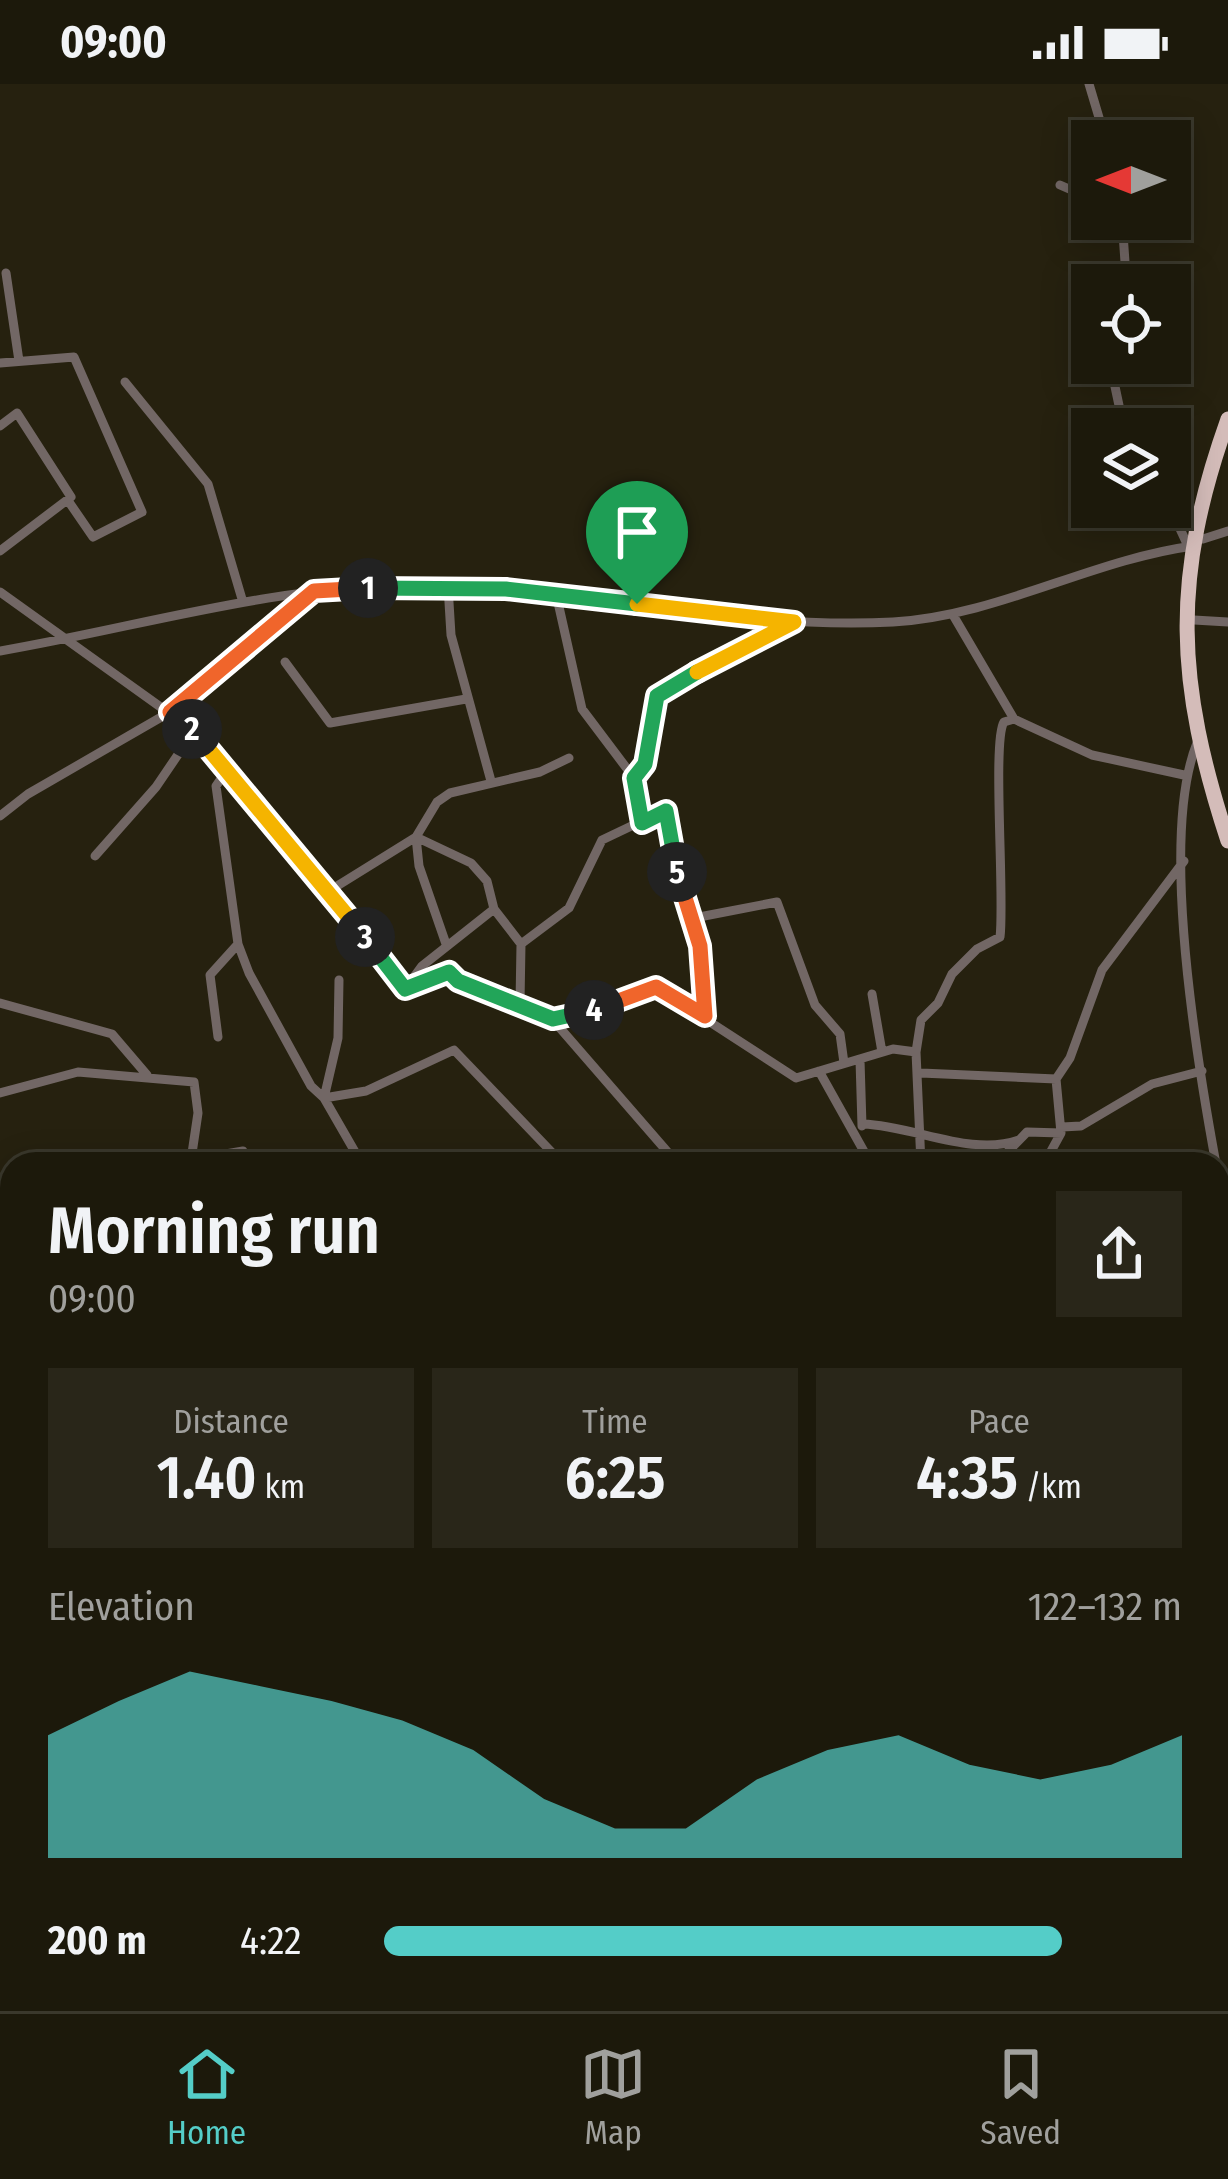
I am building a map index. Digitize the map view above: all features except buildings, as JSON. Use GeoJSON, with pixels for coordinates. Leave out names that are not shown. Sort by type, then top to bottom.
{"type":"FeatureCollection","features":[{"type":"Feature","properties":{"kind":"highway"},"geometry":{"type":"LineString","coordinates":[[1228,419],[1195,544],[1186,657],[1197,743],[1228,841]]}},
{"type":"Feature","properties":{"kind":"highway"},"geometry":{"type":"LineString","coordinates":[[1228,450],[1195,544],[1194,620],[1202,727],[1228,816]]}},
{"type":"Feature","properties":{"kind":"street"},"geometry":{"type":"LineString","coordinates":[[1089,84],[1100,120]]}},
{"type":"Feature","properties":{"kind":"street"},"geometry":{"type":"LineString","coordinates":[[1060,185],[1071,190]]}},
{"type":"Feature","properties":{"kind":"street"},"geometry":{"type":"LineString","coordinates":[[6,273],[19,362]]}},
{"type":"Feature","properties":{"kind":"street"},"geometry":{"type":"LineString","coordinates":[[0,363],[74,357],[142,512],[93,537],[69,502],[70,492],[17,413],[0,426]]}},
{"type":"Feature","properties":{"kind":"street"},"geometry":{"type":"LineString","coordinates":[[125,382],[208,484],[242,598]]}},
{"type":"Feature","properties":{"kind":"street"},"geometry":{"type":"LineString","coordinates":[[0,551],[69,502]]}},
{"type":"Feature","properties":{"kind":"street"},"geometry":{"type":"LineString","coordinates":[[1184,528],[1195,544]]}},
{"type":"Feature","properties":{"kind":"street"},"geometry":{"type":"LineString","coordinates":[[0,651],[242,598],[448,586],[794,622],[896,622],[953,615],[1228,531]]}},
{"type":"Feature","properties":{"kind":"street"},"geometry":{"type":"LineString","coordinates":[[637,604],[639,574]]}},
{"type":"Feature","properties":{"kind":"street"},"geometry":{"type":"LineString","coordinates":[[448,586],[451,635],[490,781]]}},
{"type":"Feature","properties":{"kind":"street"},"geometry":{"type":"LineString","coordinates":[[0,816],[28,794],[170,712],[314,591]]}},
{"type":"Feature","properties":{"kind":"street"},"geometry":{"type":"LineString","coordinates":[[0,592],[194,731],[405,989]]}},
{"type":"Feature","properties":{"kind":"street"},"geometry":{"type":"LineString","coordinates":[[557,598],[582,709],[634,778],[642,823]]}},
{"type":"Feature","properties":{"kind":"street"},"geometry":{"type":"LineString","coordinates":[[953,615],[1014,719],[1092,754],[1184,775]]}},
{"type":"Feature","properties":{"kind":"street"},"geometry":{"type":"LineString","coordinates":[[1194,620],[1228,622]]}},
{"type":"Feature","properties":{"kind":"street"},"geometry":{"type":"LineString","coordinates":[[634,778],[645,764],[657,696],[794,622]]}},
{"type":"Feature","properties":{"kind":"street"},"geometry":{"type":"LineString","coordinates":[[285,662],[330,723],[466,699]]}},
{"type":"Feature","properties":{"kind":"street"},"geometry":{"type":"LineString","coordinates":[[920,1152],[921,1072],[916,1052],[921,1020],[938,1003],[952,974],[976,949],[1000,937],[1004,846],[996,740],[1004,722],[1014,719]]}},
{"type":"Feature","properties":{"kind":"street"},"geometry":{"type":"LineString","coordinates":[[94,856],[156,788],[194,731]]}},
{"type":"Feature","properties":{"kind":"street"},"geometry":{"type":"LineString","coordinates":[[1197,743],[1184,775],[1186,956],[1214,1152]]}},
{"type":"Feature","properties":{"kind":"street"},"geometry":{"type":"LineString","coordinates":[[328,891],[416,837],[437,802],[490,781],[540,772],[569,758]]}},
{"type":"Feature","properties":{"kind":"street"},"geometry":{"type":"LineString","coordinates":[[227,770],[216,787],[238,944],[275,1024],[355,1152]]}},
{"type":"Feature","properties":{"kind":"street"},"geometry":{"type":"LineString","coordinates":[[521,944],[569,908],[602,840],[666,811],[679,877],[694,918],[705,1016]]}},
{"type":"Feature","properties":{"kind":"street"},"geometry":{"type":"LineString","coordinates":[[416,837],[471,863],[487,880],[494,909],[521,944],[520,1003]]}},
{"type":"Feature","properties":{"kind":"street"},"geometry":{"type":"LineString","coordinates":[[416,837],[419,866],[446,944]]}},
{"type":"Feature","properties":{"kind":"street"},"geometry":{"type":"LineString","coordinates":[[1050,1152],[1062,1130],[1056,1079],[1070,1058],[1106,963],[1184,861]]}},
{"type":"Feature","properties":{"kind":"street"},"geometry":{"type":"LineString","coordinates":[[694,918],[777,902],[815,1005],[840,1034],[844,1063]]}},
{"type":"Feature","properties":{"kind":"street"},"geometry":{"type":"LineString","coordinates":[[405,989],[446,944],[494,909]]}},
{"type":"Feature","properties":{"kind":"street"},"geometry":{"type":"LineString","coordinates":[[218,1037],[210,974],[238,944]]}},
{"type":"Feature","properties":{"kind":"street"},"geometry":{"type":"LineString","coordinates":[[405,989],[449,972],[458,981],[553,1019],[668,1152]]}},
{"type":"Feature","properties":{"kind":"street"},"geometry":{"type":"LineString","coordinates":[[324,1098],[338,1038],[339,980]]}},
{"type":"Feature","properties":{"kind":"street"},"geometry":{"type":"LineString","coordinates":[[553,1019],[604,1008],[652,987],[705,1016],[796,1078],[882,1052],[916,1052]]}},
{"type":"Feature","properties":{"kind":"street"},"geometry":{"type":"LineString","coordinates":[[872,994],[882,1052]]}},
{"type":"Feature","properties":{"kind":"street"},"geometry":{"type":"LineString","coordinates":[[0,1003],[112,1034],[147,1075]]}},
{"type":"Feature","properties":{"kind":"street"},"geometry":{"type":"LineString","coordinates":[[324,1098],[366,1091],[454,1050],[552,1152]]}},
{"type":"Feature","properties":{"kind":"street"},"geometry":{"type":"LineString","coordinates":[[856,1136],[863,1124],[860,1060]]}},
{"type":"Feature","properties":{"kind":"street"},"geometry":{"type":"LineString","coordinates":[[819,1071],[865,1152]]}},
{"type":"Feature","properties":{"kind":"street"},"geometry":{"type":"LineString","coordinates":[[863,1124],[919,1129],[982,1148],[1081,1126],[1152,1084],[1202,1071]]}},
{"type":"Feature","properties":{"kind":"street"},"geometry":{"type":"LineString","coordinates":[[0,1093],[78,1072],[194,1082],[198,1113],[192,1152]]}},
{"type":"Feature","properties":{"kind":"street"},"geometry":{"type":"LineString","coordinates":[[921,1072],[1056,1079]]}},
{"type":"Feature","properties":{"kind":"street"},"geometry":{"type":"LineString","coordinates":[[1008,1152],[1034,1119]]}},
{"type":"Feature","properties":{"kind":"route"},"geometry":{"type":"LineString","coordinates":[[412,585],[506,589],[637,604],[794,622],[688,675],[657,696],[645,764],[634,778],[642,823],[666,811],[700,946],[705,1016],[656,987],[604,1008],[553,1019],[458,981],[449,972],[405,989],[316,874],[194,731],[170,712],[314,591],[412,585]]}}]}
